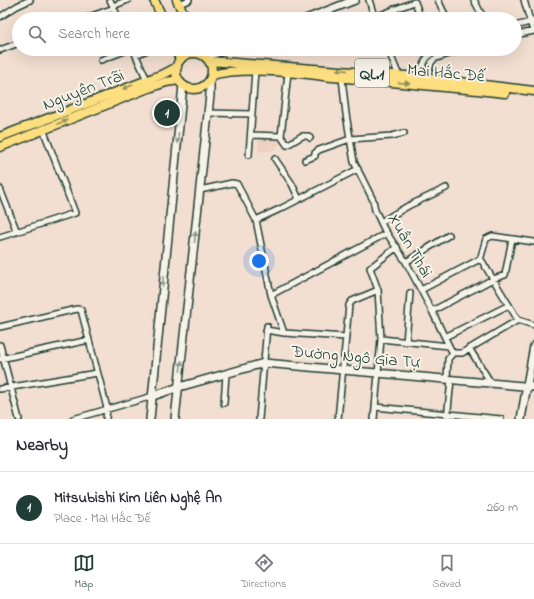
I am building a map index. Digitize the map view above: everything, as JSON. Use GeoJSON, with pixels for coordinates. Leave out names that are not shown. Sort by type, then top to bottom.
{"type":"FeatureCollection","features":[{"type":"Feature","properties":{"kind":"main road"},"geometry":{"type":"LineString","coordinates":[[154,0],[160,12]]}},
{"type":"Feature","properties":{"kind":"main road"},"geometry":{"type":"LineString","coordinates":[[178,2],[183,12]]}},
{"type":"Feature","properties":{"kind":"main road"},"geometry":{"type":"LineString","coordinates":[[178,56],[179,63],[176,72],[181,83]]}},
{"type":"Feature","properties":{"kind":"main road","name":"QL.1"},"geometry":{"type":"LineString","coordinates":[[179,63],[185,56]]}},
{"type":"Feature","properties":{"kind":"main road"},"geometry":{"type":"LineString","coordinates":[[205,56],[211,65],[211,78]]}},
{"type":"Feature","properties":{"kind":"main road","name":"Mai Hắc Đế"},"geometry":{"type":"LineString","coordinates":[[213,56],[398,76],[423,77],[516,91],[534,96]]}},
{"type":"Feature","properties":{"kind":"main road","name":"Nguyên Trãi"},"geometry":{"type":"LineString","coordinates":[[0,137],[42,125],[166,73],[179,63]]}},
{"type":"Feature","properties":{"kind":"main road","name":"Mai Hắc Đế"},"geometry":{"type":"LineString","coordinates":[[211,78],[225,72],[288,72],[342,78],[516,91],[534,91]]}},
{"type":"Feature","properties":{"kind":"main road","name":"QL.1"},"geometry":{"type":"LineString","coordinates":[[0,147],[42,125],[166,82],[181,83],[187,88],[197,89],[202,87],[211,78]]}},
{"type":"Feature","properties":{"kind":"street"},"geometry":{"type":"LineString","coordinates":[[0,17],[30,0]]}},
{"type":"Feature","properties":{"kind":"street"},"geometry":{"type":"LineString","coordinates":[[110,0],[116,12]]}},
{"type":"Feature","properties":{"kind":"street"},"geometry":{"type":"LineString","coordinates":[[101,12],[128,0]]}},
{"type":"Feature","properties":{"kind":"street"},"geometry":{"type":"LineString","coordinates":[[178,2],[189,0]]}},
{"type":"Feature","properties":{"kind":"street"},"geometry":{"type":"LineString","coordinates":[[369,0],[372,12]]}},
{"type":"Feature","properties":{"kind":"street"},"geometry":{"type":"LineString","coordinates":[[438,0],[444,12]]}},
{"type":"Feature","properties":{"kind":"street"},"geometry":{"type":"LineString","coordinates":[[474,0],[480,12]]}},
{"type":"Feature","properties":{"kind":"street"},"geometry":{"type":"LineString","coordinates":[[522,33],[533,31],[532,22],[524,0]]}},
{"type":"Feature","properties":{"kind":"street"},"geometry":{"type":"LineString","coordinates":[[324,12],[352,1]]}},
{"type":"Feature","properties":{"kind":"street"},"geometry":{"type":"LineString","coordinates":[[387,12],[414,2],[418,12]]}},
{"type":"Feature","properties":{"kind":"street"},"geometry":{"type":"LineString","coordinates":[[522,24],[532,22]]}},
{"type":"Feature","properties":{"kind":"street"},"geometry":{"type":"LineString","coordinates":[[0,50],[12,46]]}},
{"type":"Feature","properties":{"kind":"street"},"geometry":{"type":"LineString","coordinates":[[101,60],[112,56]]}},
{"type":"Feature","properties":{"kind":"street"},"geometry":{"type":"LineString","coordinates":[[136,56],[147,80]]}},
{"type":"Feature","properties":{"kind":"street"},"geometry":{"type":"LineString","coordinates":[[391,56],[398,76]]}},
{"type":"Feature","properties":{"kind":"street"},"geometry":{"type":"LineString","coordinates":[[423,77],[423,63],[427,56]]}},
{"type":"Feature","properties":{"kind":"street"},"geometry":{"type":"LineString","coordinates":[[429,56],[433,60]]}},
{"type":"Feature","properties":{"kind":"street"},"geometry":{"type":"LineString","coordinates":[[423,77],[433,60],[441,56]]}},
{"type":"Feature","properties":{"kind":"street"},"geometry":{"type":"LineString","coordinates":[[249,155],[255,72]]}},
{"type":"Feature","properties":{"kind":"street"},"geometry":{"type":"LineString","coordinates":[[288,72],[281,136],[287,145],[302,136],[308,136],[310,138]]}},
{"type":"Feature","properties":{"kind":"street"},"geometry":{"type":"LineString","coordinates":[[175,419],[211,78]]}},
{"type":"Feature","properties":{"kind":"street","name":"Xuân Thái"},"geometry":{"type":"LineString","coordinates":[[342,78],[354,162],[373,200],[375,210],[381,222],[406,262],[454,353]]}},
{"type":"Feature","properties":{"kind":"street"},"geometry":{"type":"LineString","coordinates":[[150,419],[181,83]]}},
{"type":"Feature","properties":{"kind":"street"},"geometry":{"type":"LineString","coordinates":[[208,113],[252,114]]}},
{"type":"Feature","properties":{"kind":"street"},"geometry":{"type":"LineString","coordinates":[[0,237],[75,214],[42,125]]}},
{"type":"Feature","properties":{"kind":"street"},"geometry":{"type":"LineString","coordinates":[[305,160],[315,156],[316,152],[324,148],[350,139],[389,136],[404,133]]}},
{"type":"Feature","properties":{"kind":"street"},"geometry":{"type":"LineString","coordinates":[[251,135],[281,136]]}},
{"type":"Feature","properties":{"kind":"street"},"geometry":{"type":"LineString","coordinates":[[275,159],[289,178],[299,199]]}},
{"type":"Feature","properties":{"kind":"street"},"geometry":{"type":"LineString","coordinates":[[256,220],[358,169]]}},
{"type":"Feature","properties":{"kind":"street"},"geometry":{"type":"LineString","coordinates":[[200,190],[234,183],[237,184],[256,220],[271,295],[284,333]]}},
{"type":"Feature","properties":{"kind":"street"},"geometry":{"type":"LineString","coordinates":[[0,188],[17,232]]}},
{"type":"Feature","properties":{"kind":"street"},"geometry":{"type":"LineString","coordinates":[[381,222],[408,206],[446,188]]}},
{"type":"Feature","properties":{"kind":"street"},"geometry":{"type":"LineString","coordinates":[[271,295],[375,238],[387,233]]}},
{"type":"Feature","properties":{"kind":"street"},"geometry":{"type":"LineString","coordinates":[[406,262],[449,236]]}},
{"type":"Feature","properties":{"kind":"street"},"geometry":{"type":"LineString","coordinates":[[480,260],[486,239],[492,236],[534,242]]}},
{"type":"Feature","properties":{"kind":"street"},"geometry":{"type":"LineString","coordinates":[[432,311],[494,279],[505,275],[512,239]]}},
{"type":"Feature","properties":{"kind":"street"},"geometry":{"type":"LineString","coordinates":[[374,419],[381,340],[378,290],[370,267],[397,247]]}},
{"type":"Feature","properties":{"kind":"street"},"geometry":{"type":"LineString","coordinates":[[480,260],[494,279],[518,320],[534,325]]}},
{"type":"Feature","properties":{"kind":"street"},"geometry":{"type":"LineString","coordinates":[[421,290],[480,260]]}},
{"type":"Feature","properties":{"kind":"street"},"geometry":{"type":"LineString","coordinates":[[338,419],[350,303],[378,290]]}},
{"type":"Feature","properties":{"kind":"street"},"geometry":{"type":"LineString","coordinates":[[406,342],[410,293]]}},
{"type":"Feature","properties":{"kind":"street"},"geometry":{"type":"LineString","coordinates":[[445,338],[508,305]]}},
{"type":"Feature","properties":{"kind":"street"},"geometry":{"type":"LineString","coordinates":[[0,327],[79,309],[81,311],[107,408],[106,419]]}},
{"type":"Feature","properties":{"kind":"street"},"geometry":{"type":"LineString","coordinates":[[447,416],[449,379],[448,359],[454,353],[462,353],[518,320]]}},
{"type":"Feature","properties":{"kind":"street"},"geometry":{"type":"LineString","coordinates":[[259,419],[266,328],[284,333],[346,337]]}},
{"type":"Feature","properties":{"kind":"street"},"geometry":{"type":"LineString","coordinates":[[2,358],[89,340]]}},
{"type":"Feature","properties":{"kind":"street"},"geometry":{"type":"LineString","coordinates":[[381,340],[449,346]]}},
{"type":"Feature","properties":{"kind":"street"},"geometry":{"type":"LineString","coordinates":[[0,345],[18,419]]}},
{"type":"Feature","properties":{"kind":"street"},"geometry":{"type":"LineString","coordinates":[[521,419],[530,386],[534,346]]}},
{"type":"Feature","properties":{"kind":"street"},"geometry":{"type":"LineString","coordinates":[[470,348],[491,384]]}},
{"type":"Feature","properties":{"kind":"street","name":"Đường Ngô Gia Tự"},"geometry":{"type":"LineString","coordinates":[[153,396],[178,387],[264,363],[491,384],[530,386]]}},
{"type":"Feature","properties":{"kind":"street"},"geometry":{"type":"LineString","coordinates":[[0,389],[10,386],[97,373]]}},
{"type":"Feature","properties":{"kind":"street"},"geometry":{"type":"LineString","coordinates":[[224,403],[226,374]]}},
{"type":"Feature","properties":{"kind":"street"},"geometry":{"type":"LineString","coordinates":[[73,419],[153,396]]}},
{"type":"Feature","properties":{"kind":"street"},"geometry":{"type":"LineString","coordinates":[[375,407],[447,416],[500,419]]}},
{"type":"Feature","properties":{"kind":"shaded area"},"geometry":{"type":"Polygon","coordinates":[[[259,136],[281,138],[281,145],[277,145],[277,147],[271,151],[260,151],[258,153],[259,136]]]}},
{"type":"Feature","properties":{"kind":"place","name":"Mitsubishi Kim Liên Nghệ An"},"geometry":{"type":"Point","coordinates":[167,113]}}]}
